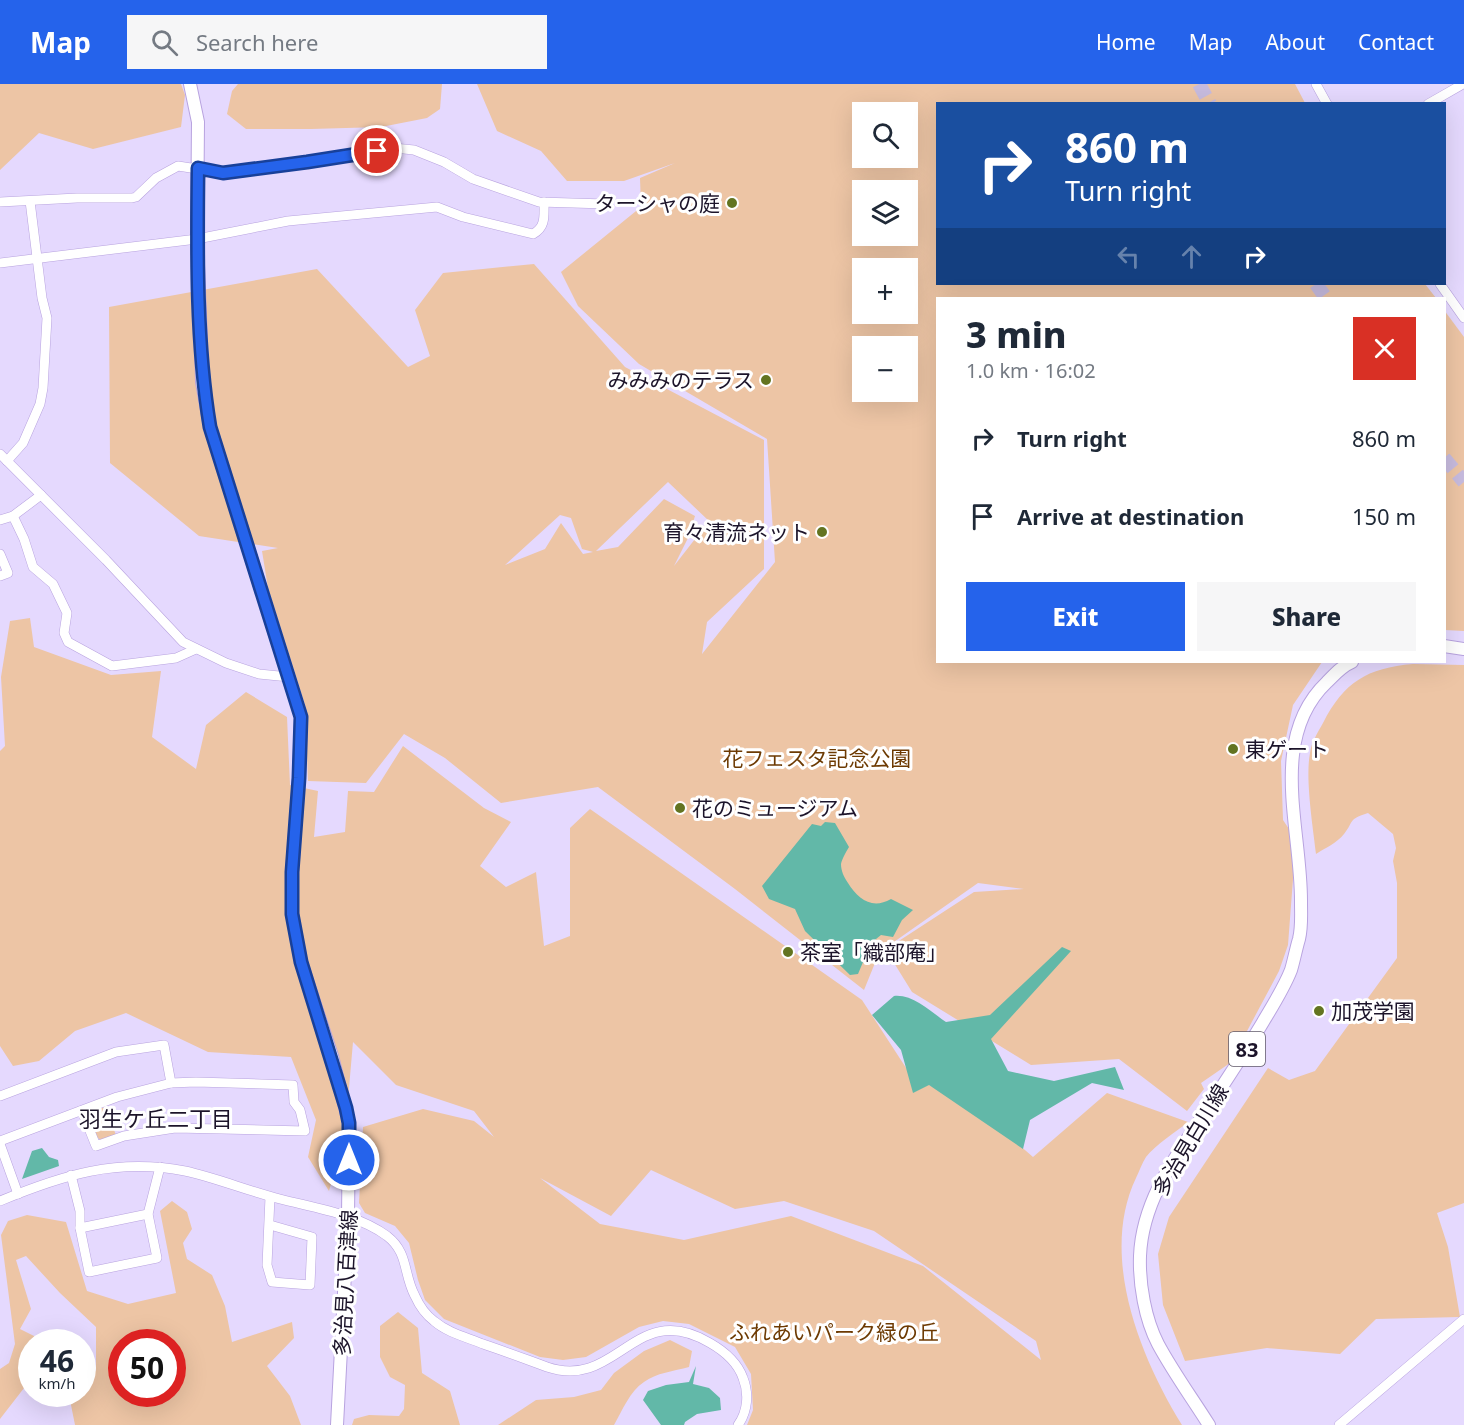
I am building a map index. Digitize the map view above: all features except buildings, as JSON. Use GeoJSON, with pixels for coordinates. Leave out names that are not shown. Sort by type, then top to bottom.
{"type":"FeatureCollection","features":[{"type":"Feature","properties":{"kind":"main road","name":"多治見八百津線"},"geometry":{"type":"LineString","coordinates":[[190,84],[198,122],[197,239],[202,382],[210,427],[301,717],[292,872],[292,914],[301,962],[346,1108],[349,1140],[348,1217],[337,1425]]}},
{"type":"Feature","properties":{"kind":"main road"},"geometry":{"type":"LineString","coordinates":[[1446,646],[1464,649]]}},
{"type":"Feature","properties":{"kind":"main road","name":"多治見白川線"},"geometry":{"type":"LineString","coordinates":[[1209,1425],[1157,1343],[1141,1281],[1140,1255],[1144,1227],[1155,1192],[1246,1050],[1272,1007],[1291,969],[1301,932],[1301,886],[1291,785],[1297,730],[1308,704],[1321,687],[1350,663]]}},
{"type":"Feature","properties":{"kind":"street"},"geometry":{"type":"LineString","coordinates":[[1316,84],[1326,102]]}},
{"type":"Feature","properties":{"kind":"street"},"geometry":{"type":"LineString","coordinates":[[1432,102],[1463,84]]}},
{"type":"Feature","properties":{"kind":"street"},"geometry":{"type":"LineString","coordinates":[[0,202],[132,198],[156,178],[177,166],[223,173],[394,148],[414,150],[444,162],[473,179],[539,202],[606,204]]}},
{"type":"Feature","properties":{"kind":"street"},"geometry":{"type":"LineString","coordinates":[[30,201],[42,298],[47,318],[43,388],[40,404],[23,443],[2,456],[106,560],[183,642],[259,675],[289,677]]}},
{"type":"Feature","properties":{"kind":"street"},"geometry":{"type":"LineString","coordinates":[[0,263],[197,239],[288,221],[437,207],[463,217],[533,234],[540,231],[544,223],[544,202]]}},
{"type":"Feature","properties":{"kind":"street"},"geometry":{"type":"LineString","coordinates":[[1441,285],[1464,318]]}},
{"type":"Feature","properties":{"kind":"street"},"geometry":{"type":"LineString","coordinates":[[0,520],[13,516],[41,495]]}},
{"type":"Feature","properties":{"kind":"street"},"geometry":{"type":"LineString","coordinates":[[13,516],[24,539],[33,567],[53,584],[67,613],[64,633],[68,642],[112,666],[176,658],[196,649]]}},
{"type":"Feature","properties":{"kind":"street"},"geometry":{"type":"LineString","coordinates":[[0,554],[8,573],[0,576]]}},
{"type":"Feature","properties":{"kind":"street"},"geometry":{"type":"LineString","coordinates":[[0,1096],[116,1052],[164,1045],[171,1083]]}},
{"type":"Feature","properties":{"kind":"street"},"geometry":{"type":"LineString","coordinates":[[18,1194],[0,1143],[117,1097],[171,1083],[293,1085],[294,1102],[300,1110],[304,1131],[176,1128],[124,1136],[96,1146],[82,1111]]}},
{"type":"Feature","properties":{"kind":"street"},"geometry":{"type":"LineString","coordinates":[[0,1201],[71,1175],[105,1168],[160,1167],[186,1172],[348,1217],[376,1229],[393,1241],[402,1253],[414,1296],[432,1320],[450,1332],[550,1368],[572,1372],[591,1368],[642,1337],[663,1329],[682,1330],[701,1338],[731,1358],[743,1377],[746,1386],[746,1403],[743,1418],[738,1425]]}},
{"type":"Feature","properties":{"kind":"street"},"geometry":{"type":"LineString","coordinates":[[71,1175],[80,1210],[80,1228],[89,1272],[157,1258],[148,1214],[160,1167]]}},
{"type":"Feature","properties":{"kind":"street"},"geometry":{"type":"LineString","coordinates":[[270,1197],[267,1265],[272,1282],[310,1285],[312,1237],[270,1225]]}},
{"type":"Feature","properties":{"kind":"street"},"geometry":{"type":"LineString","coordinates":[[80,1228],[148,1214]]}},
{"type":"Feature","properties":{"kind":"street"},"geometry":{"type":"LineString","coordinates":[[1339,1425],[1464,1319]]}},
{"type":"Feature","properties":{"kind":"green space"},"geometry":{"type":"Polygon","coordinates":[[[0,84],[181,84],[185,95],[181,127],[93,149],[39,133],[0,170],[0,84]]]}},
{"type":"Feature","properties":{"kind":"green space"},"geometry":{"type":"Polygon","coordinates":[[[238,84],[442,84],[440,109],[427,118],[381,127],[246,129],[227,114],[232,91],[238,84]]]}},
{"type":"Feature","properties":{"kind":"green space","name":"花フェスタ記念公園"},"geometry":{"type":"Polygon","coordinates":[[[477,84],[1295,84],[1304,102],[936,102],[936,285],[1426,285],[1435,297],[936,297],[936,663],[1321,663],[1293,705],[1281,761],[1283,820],[1289,829],[1294,866],[1288,945],[1279,971],[1230,1063],[1201,1083],[1204,1089],[1187,1111],[1119,1059],[1031,1065],[912,992],[886,950],[875,963],[864,990],[735,889],[598,787],[501,803],[445,758],[404,734],[366,783],[308,781],[305,705],[268,588],[262,551],[278,548],[199,536],[110,463],[109,307],[317,269],[408,367],[430,356],[415,310],[443,273],[534,264],[625,367],[764,440],[764,569],[707,622],[702,654],[775,562],[767,439],[639,364],[578,306],[561,272],[641,207],[640,178],[675,163],[624,181],[567,181],[541,151],[497,131],[477,84]],[[668,482],[596,551],[618,547],[664,499],[695,516],[688,538],[674,566],[709,521],[668,482]],[[560,515],[505,565],[545,549],[561,523],[583,554],[593,552],[582,549],[571,518],[560,515]],[[978,883],[888,948],[974,892],[1024,889],[978,883]]]}},
{"type":"Feature","properties":{"kind":"green space"},"geometry":{"type":"Polygon","coordinates":[[[1446,313],[1464,337],[1464,631],[1446,630],[1446,313]]]}},
{"type":"Feature","properties":{"kind":"green space","name":"ふれあいパーク緑の丘"},"geometry":{"type":"Polygon","coordinates":[[[30,618],[34,647],[111,675],[161,671],[152,737],[196,769],[206,725],[246,692],[287,717],[290,785],[318,791],[314,837],[345,832],[348,791],[374,792],[403,746],[484,808],[511,822],[480,866],[506,887],[536,872],[544,946],[570,936],[570,828],[590,809],[862,1000],[910,1074],[989,1119],[1033,1157],[1107,1093],[1188,1122],[1150,1152],[1145,1159],[1126,1208],[1122,1240],[1123,1272],[1129,1305],[1139,1338],[1166,1398],[1182,1425],[747,1425],[753,1410],[751,1374],[735,1347],[689,1324],[663,1321],[639,1327],[586,1357],[563,1360],[540,1357],[444,1319],[425,1300],[409,1243],[395,1226],[365,1213],[359,1203],[363,1127],[423,1109],[474,1121],[494,1137],[474,1111],[396,1085],[353,1042],[345,1134],[329,1191],[308,1157],[316,1120],[291,1057],[208,1052],[126,1013],[75,1031],[39,1061],[13,1066],[0,1046],[0,751],[5,746],[1,677],[10,621],[30,618]],[[651,1170],[611,1216],[540,1178],[600,1224],[684,1240],[791,1216],[923,1266],[1041,1360],[1036,1341],[874,1231],[784,1201],[735,1209],[651,1170]]]}},
{"type":"Feature","properties":{"kind":"green space"},"geometry":{"type":"Polygon","coordinates":[[[1413,664],[1464,665],[1464,1203],[1437,1213],[1448,1247],[1460,1317],[1376,1319],[1340,1354],[1267,1348],[1185,1361],[1163,1305],[1158,1254],[1169,1217],[1268,1068],[1289,1080],[1315,1071],[1397,958],[1397,883],[1393,861],[1396,848],[1393,834],[1368,813],[1354,819],[1341,837],[1316,854],[1308,776],[1313,741],[1339,697],[1349,687],[1370,674],[1382,669],[1413,664]]]}},
{"type":"Feature","properties":{"kind":"green space"},"geometry":{"type":"Polygon","coordinates":[[[105,1107],[116,1135],[101,1140],[96,1137],[87,1116],[90,1112],[105,1107]]]}},
{"type":"Feature","properties":{"kind":"green space"},"geometry":{"type":"Polygon","coordinates":[[[172,1201],[187,1212],[192,1229],[183,1243],[187,1259],[212,1275],[225,1306],[232,1342],[292,1322],[294,1338],[267,1366],[290,1396],[301,1425],[75,1425],[71,1407],[96,1407],[96,1327],[26,1256],[16,1260],[31,1309],[18,1329],[18,1396],[0,1419],[0,1369],[9,1363],[15,1344],[1,1235],[8,1221],[27,1215],[66,1222],[87,1291],[128,1304],[176,1293],[160,1211],[172,1201]]]}},
{"type":"Feature","properties":{"kind":"green space"},"geometry":{"type":"Polygon","coordinates":[[[398,1312],[418,1328],[422,1373],[450,1391],[460,1425],[352,1425],[354,1419],[369,1415],[399,1416],[404,1409],[405,1385],[390,1377],[380,1357],[380,1326],[398,1312]]]}},
{"type":"Feature","properties":{"kind":"green space"},"geometry":{"type":"Polygon","coordinates":[[[670,1340],[692,1351],[689,1367],[660,1374],[644,1382],[630,1396],[614,1425],[498,1425],[536,1400],[574,1397],[601,1390],[614,1373],[644,1351],[670,1340]]]}},
{"type":"Feature","properties":{"kind":"shaded area"},"geometry":{"type":"Polygon","coordinates":[[[825,822],[835,823],[849,847],[841,867],[845,878],[856,894],[872,903],[891,899],[913,910],[902,920],[893,937],[881,935],[871,943],[858,974],[850,975],[805,931],[795,909],[769,899],[762,886],[812,824],[821,826],[825,822]]]}},
{"type":"Feature","properties":{"kind":"shaded area"},"geometry":{"type":"Polygon","coordinates":[[[1062,947],[1071,951],[991,1039],[1008,1071],[1054,1081],[1115,1067],[1124,1090],[1092,1083],[1030,1120],[1023,1149],[929,1085],[913,1093],[901,1050],[872,1015],[894,996],[901,996],[915,1001],[946,1022],[990,1015],[1062,947]]]}},
{"type":"Feature","properties":{"kind":"shaded area"},"geometry":{"type":"Polygon","coordinates":[[[42,1148],[49,1157],[58,1160],[59,1166],[22,1179],[32,1151],[42,1148]]]}},
{"type":"Feature","properties":{"kind":"shaded area"},"geometry":{"type":"Polygon","coordinates":[[[696,1366],[693,1384],[709,1388],[720,1398],[721,1410],[697,1414],[684,1425],[661,1425],[643,1400],[648,1391],[666,1385],[689,1382],[696,1366]]]}},
{"type":"Feature","properties":{"kind":"tunnel"},"geometry":{"type":"LineString","coordinates":[[1199,84],[1209,102]]}},
{"type":"Feature","properties":{"kind":"tunnel"},"geometry":{"type":"LineString","coordinates":[[1317,285],[1325,297]]}},
{"type":"Feature","properties":{"kind":"tunnel"},"geometry":{"type":"LineString","coordinates":[[1446,460],[1464,482]]}},
{"type":"Feature","properties":{"kind":"place","name":"ターシャの庭"},"geometry":{"type":"Point","coordinates":[732,203]}},
{"type":"Feature","properties":{"kind":"place","name":"みみみのテラス"},"geometry":{"type":"Point","coordinates":[766,380]}},
{"type":"Feature","properties":{"kind":"place","name":"育々清流ネット"},"geometry":{"type":"Point","coordinates":[822,532]}},
{"type":"Feature","properties":{"kind":"place","name":"東ゲート"},"geometry":{"type":"Point","coordinates":[1233,749]}},
{"type":"Feature","properties":{"kind":"place","name":"花のミュージアム"},"geometry":{"type":"Point","coordinates":[680,808]}},
{"type":"Feature","properties":{"kind":"place","name":"茶室「織部庵」"},"geometry":{"type":"Point","coordinates":[788,952]}},
{"type":"Feature","properties":{"kind":"place","name":"加茂学園"},"geometry":{"type":"Point","coordinates":[1319,1011]}},
{"type":"Feature","properties":{"kind":"district","name":"羽生ケ丘二丁目"},"geometry":{"type":"Point","coordinates":[156,1118]}},
{"type":"Feature","properties":{"kind":"route"},"geometry":{"type":"LineString","coordinates":[[349,1160],[349,1123],[346,1108],[332,1056],[301,962],[292,914],[292,872],[301,717],[210,427],[202,382],[197,239],[198,168],[223,173],[377,151]]}}]}
